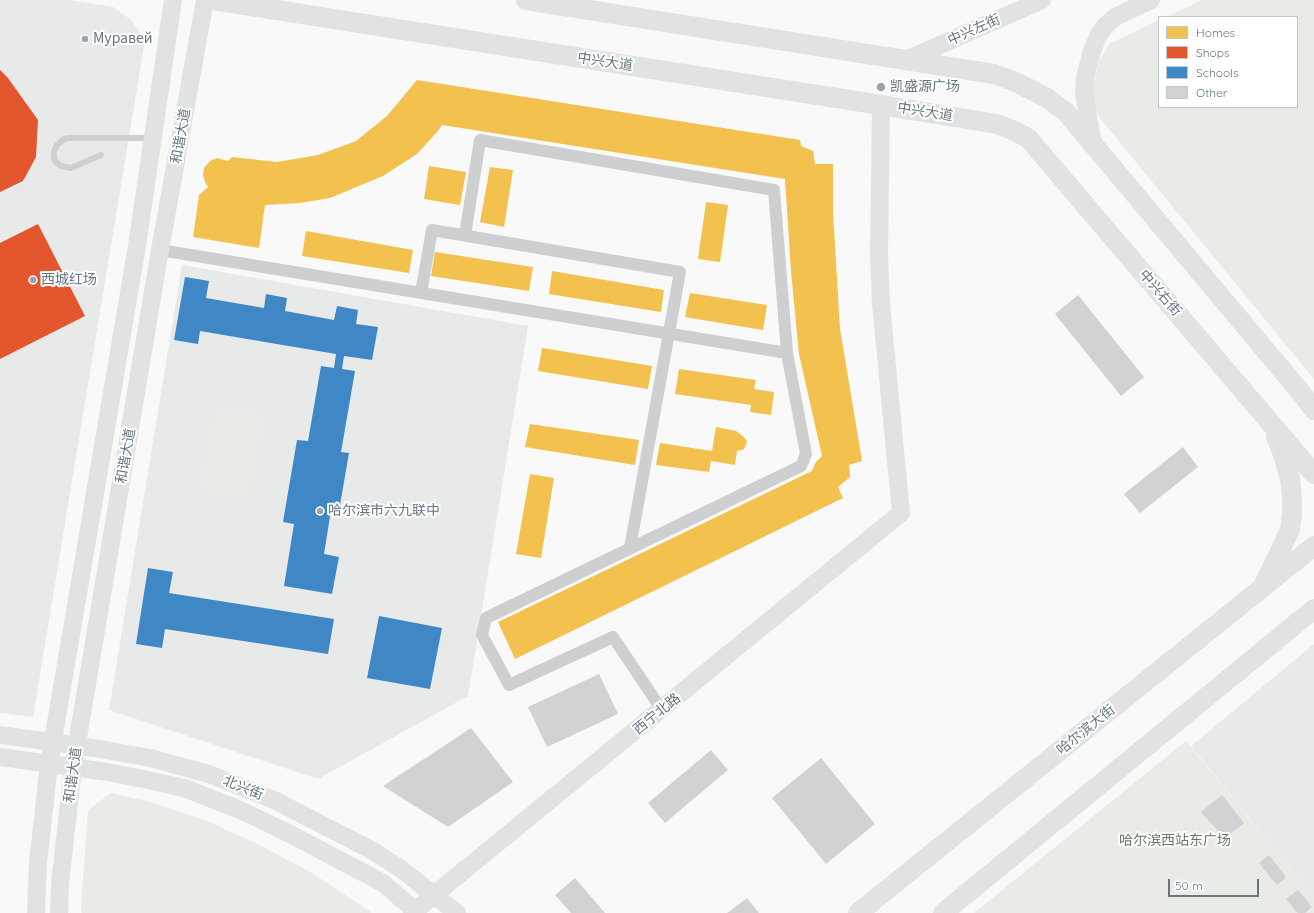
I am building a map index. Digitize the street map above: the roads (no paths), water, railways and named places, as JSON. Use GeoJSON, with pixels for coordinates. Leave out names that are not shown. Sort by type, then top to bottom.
{"type":"FeatureCollection","features":[{"type":"Feature","properties":{"kind":"main road","name":"和谐大道"},"geometry":{"type":"LineString","coordinates":[[36,913],[38,863],[49,764],[137,246],[173,0]]}},
{"type":"Feature","properties":{"kind":"main road","name":"和谐大道"},"geometry":{"type":"LineString","coordinates":[[59,913],[60,884],[76,745],[204,0]]}},
{"type":"Feature","properties":{"kind":"main road","name":"中兴大道"},"geometry":{"type":"LineString","coordinates":[[213,0],[997,124]]}},
{"type":"Feature","properties":{"kind":"main road"},"geometry":{"type":"LineString","coordinates":[[526,0],[994,74],[1018,83],[1047,98],[1066,112],[1310,402]]}},
{"type":"Feature","properties":{"kind":"main road","name":"中兴左街"},"geometry":{"type":"LineString","coordinates":[[906,60],[1042,0]]}},
{"type":"Feature","properties":{"kind":"main road"},"geometry":{"type":"LineString","coordinates":[[1093,145],[1084,93],[1085,78],[1098,36],[1104,27],[1115,17],[1151,0]]}},
{"type":"Feature","properties":{"kind":"main road","name":"西宁北路"},"geometry":{"type":"LineString","coordinates":[[415,912],[901,513],[881,304],[879,256],[881,105]]}},
{"type":"Feature","properties":{"kind":"main road","name":"中兴右街"},"geometry":{"type":"LineString","coordinates":[[997,124],[1017,132],[1029,139],[1314,474]]}},
{"type":"Feature","properties":{"kind":"main road"},"geometry":{"type":"LineString","coordinates":[[1261,589],[1290,530],[1292,513],[1290,479],[1284,457],[1271,423]]}},
{"type":"Feature","properties":{"kind":"main road","name":"哈尔滨大街"},"geometry":{"type":"LineString","coordinates":[[858,913],[1314,546]]}},
{"type":"Feature","properties":{"kind":"main road"},"geometry":{"type":"LineString","coordinates":[[943,913],[1314,609]]}},
{"type":"Feature","properties":{"kind":"main road","name":"北兴街"},"geometry":{"type":"LineString","coordinates":[[0,735],[76,745],[150,758],[209,774],[274,800],[375,852],[401,869],[457,913]]}},
{"type":"Feature","properties":{"kind":"main road","name":"北兴街"},"geometry":{"type":"LineString","coordinates":[[0,757],[73,767],[184,788],[238,809],[286,832],[383,883],[415,912]]}},
{"type":"Feature","properties":{"kind":"street"},"geometry":{"type":"LineString","coordinates":[[465,235],[480,140],[774,190],[787,354],[806,454],[800,466],[486,618],[482,635],[509,685],[613,637],[662,710]]}},
{"type":"Feature","properties":{"kind":"street"},"geometry":{"type":"LineString","coordinates":[[421,293],[432,230],[680,272],[670,334],[630,548]]}},
{"type":"Feature","properties":{"kind":"street"},"geometry":{"type":"LineString","coordinates":[[160,250],[787,354]]}},
{"type":"Feature","properties":{"kind":"lane"},"geometry":{"type":"LineString","coordinates":[[101,155],[71,168],[61,166],[55,161],[54,152],[57,145],[64,139],[68,138],[153,138]]}},
{"type":"Feature","properties":{"kind":"place","name":"Муравей"},"geometry":{"type":"Point","coordinates":[85,39]}},
{"type":"Feature","properties":{"kind":"place","name":"凯盛源广场"},"geometry":{"type":"Point","coordinates":[881,87]}},
{"type":"Feature","properties":{"kind":"place","name":"西城红场"},"geometry":{"type":"Point","coordinates":[33,280]}},
{"type":"Feature","properties":{"kind":"place","name":"哈尔滨市六九联中"},"geometry":{"type":"Point","coordinates":[320,511]}},
{"type":"Feature","properties":{"kind":"park label","name":"哈尔滨西站东广场"},"geometry":{"type":"Point","coordinates":[1175,841]}}]}
